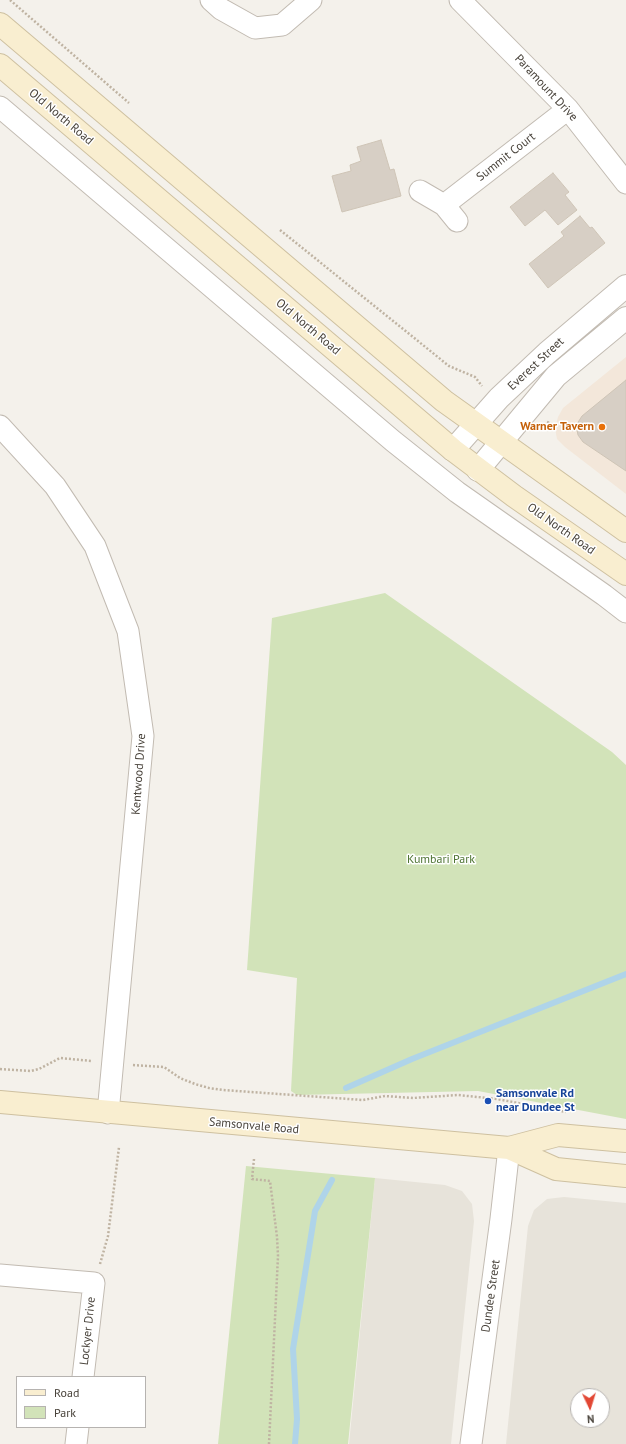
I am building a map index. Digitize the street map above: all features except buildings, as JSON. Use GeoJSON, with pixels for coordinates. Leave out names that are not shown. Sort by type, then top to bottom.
{"type":"FeatureCollection","features":[{"type":"Feature","properties":{"kind":"main road"},"geometry":{"type":"LineString","coordinates":[[0,24],[444,402],[626,531]]}},
{"type":"Feature","properties":{"kind":"main road","name":"Old North Road"},"geometry":{"type":"LineString","coordinates":[[0,65],[453,450],[478,470],[626,574]]}},
{"type":"Feature","properties":{"kind":"main road","name":"Samsonvale Road"},"geometry":{"type":"LineString","coordinates":[[0,1102],[509,1148],[556,1169],[626,1176]]}},
{"type":"Feature","properties":{"kind":"main road","name":"Samsonvale Road"},"geometry":{"type":"LineString","coordinates":[[509,1148],[558,1135],[626,1141]]}},
{"type":"Feature","properties":{"kind":"street"},"geometry":{"type":"LineString","coordinates":[[211,0],[221,9],[255,28],[282,25],[311,0]]}},
{"type":"Feature","properties":{"kind":"street","name":"Paramount Drive"},"geometry":{"type":"LineString","coordinates":[[460,0],[568,109],[626,183]]}},
{"type":"Feature","properties":{"kind":"street"},"geometry":{"type":"LineString","coordinates":[[0,107],[399,445],[457,492],[626,612]]}},
{"type":"Feature","properties":{"kind":"street","name":"Summit Court"},"geometry":{"type":"LineString","coordinates":[[444,204],[568,109]]}},
{"type":"Feature","properties":{"kind":"street"},"geometry":{"type":"LineString","coordinates":[[420,190],[444,204],[458,221]]}},
{"type":"Feature","properties":{"kind":"street","name":"Everest Street"},"geometry":{"type":"LineString","coordinates":[[453,450],[499,398],[547,352],[626,286]]}},
{"type":"Feature","properties":{"kind":"street","name":"Everest Street"},"geometry":{"type":"LineString","coordinates":[[478,470],[556,376],[626,318]]}},
{"type":"Feature","properties":{"kind":"street","name":"Kentwood Drive"},"geometry":{"type":"LineString","coordinates":[[0,426],[55,486],[95,546],[128,631],[144,736],[108,1112]]}},
{"type":"Feature","properties":{"kind":"street","name":"Dundee Street"},"geometry":{"type":"LineString","coordinates":[[471,1444],[502,1220],[509,1148]]}},
{"type":"Feature","properties":{"kind":"street","name":"Lockyer Drive"},"geometry":{"type":"LineString","coordinates":[[0,1275],[94,1283],[83,1376]]}},
{"type":"Feature","properties":{"kind":"street"},"geometry":{"type":"LineString","coordinates":[[76,1444],[78,1428]]}},
{"type":"Feature","properties":{"kind":"path"},"geometry":{"type":"LineString","coordinates":[[10,0],[130,103]]}},
{"type":"Feature","properties":{"kind":"path"},"geometry":{"type":"LineString","coordinates":[[274,226],[450,366],[475,377]]}},
{"type":"Feature","properties":{"kind":"path"},"geometry":{"type":"LineString","coordinates":[[0,1069],[31,1071],[39,1069],[60,1058],[164,1067],[180,1078],[195,1084],[223,1090],[363,1100],[385,1096],[413,1098],[458,1095],[497,1099],[572,1113]]}},
{"type":"Feature","properties":{"kind":"path"},"geometry":{"type":"LineString","coordinates":[[94,1283],[108,1236],[119,1147]]}},
{"type":"Feature","properties":{"kind":"path"},"geometry":{"type":"LineString","coordinates":[[254,1159],[252,1179],[270,1181],[278,1256],[269,1444]]}},
{"type":"Feature","properties":{"kind":"shaded area"},"geometry":{"type":"Polygon","coordinates":[[[626,357],[626,494],[565,447],[557,439],[555,428],[558,417],[563,408],[626,357]]]}},
{"type":"Feature","properties":{"kind":"shaded area"},"geometry":{"type":"Polygon","coordinates":[[[375,1178],[445,1185],[462,1191],[472,1204],[474,1221],[451,1444],[349,1444],[375,1178]]]}},
{"type":"Feature","properties":{"kind":"shaded area"},"geometry":{"type":"Polygon","coordinates":[[[564,1197],[626,1203],[626,1444],[506,1444],[528,1226],[534,1210],[547,1199],[564,1197]]]}},
{"type":"Feature","properties":{"kind":"green space","name":"Kumbari Park"},"geometry":{"type":"Polygon","coordinates":[[[385,593],[612,752],[626,765],[626,1119],[478,1091],[297,1095],[291,1091],[297,978],[247,970],[272,618],[385,593]]]}},
{"type":"Feature","properties":{"kind":"green space"},"geometry":{"type":"Polygon","coordinates":[[[246,1166],[375,1178],[348,1444],[218,1444],[246,1166]]]}},
{"type":"Feature","properties":{"kind":"waterway"},"geometry":{"type":"LineString","coordinates":[[346,1088],[412,1059],[626,974]]}},
{"type":"Feature","properties":{"kind":"waterway"},"geometry":{"type":"LineString","coordinates":[[295,1444],[297,1419],[293,1349],[315,1211],[332,1180]]}},
{"type":"Feature","properties":{"kind":"place","name":"Warner Tavern"},"geometry":{"type":"Point","coordinates":[602,427]}},
{"type":"Feature","properties":{"kind":"place","name":"Samsonvale Rd near Dundee St"},"geometry":{"type":"Point","coordinates":[488,1101]}}]}
